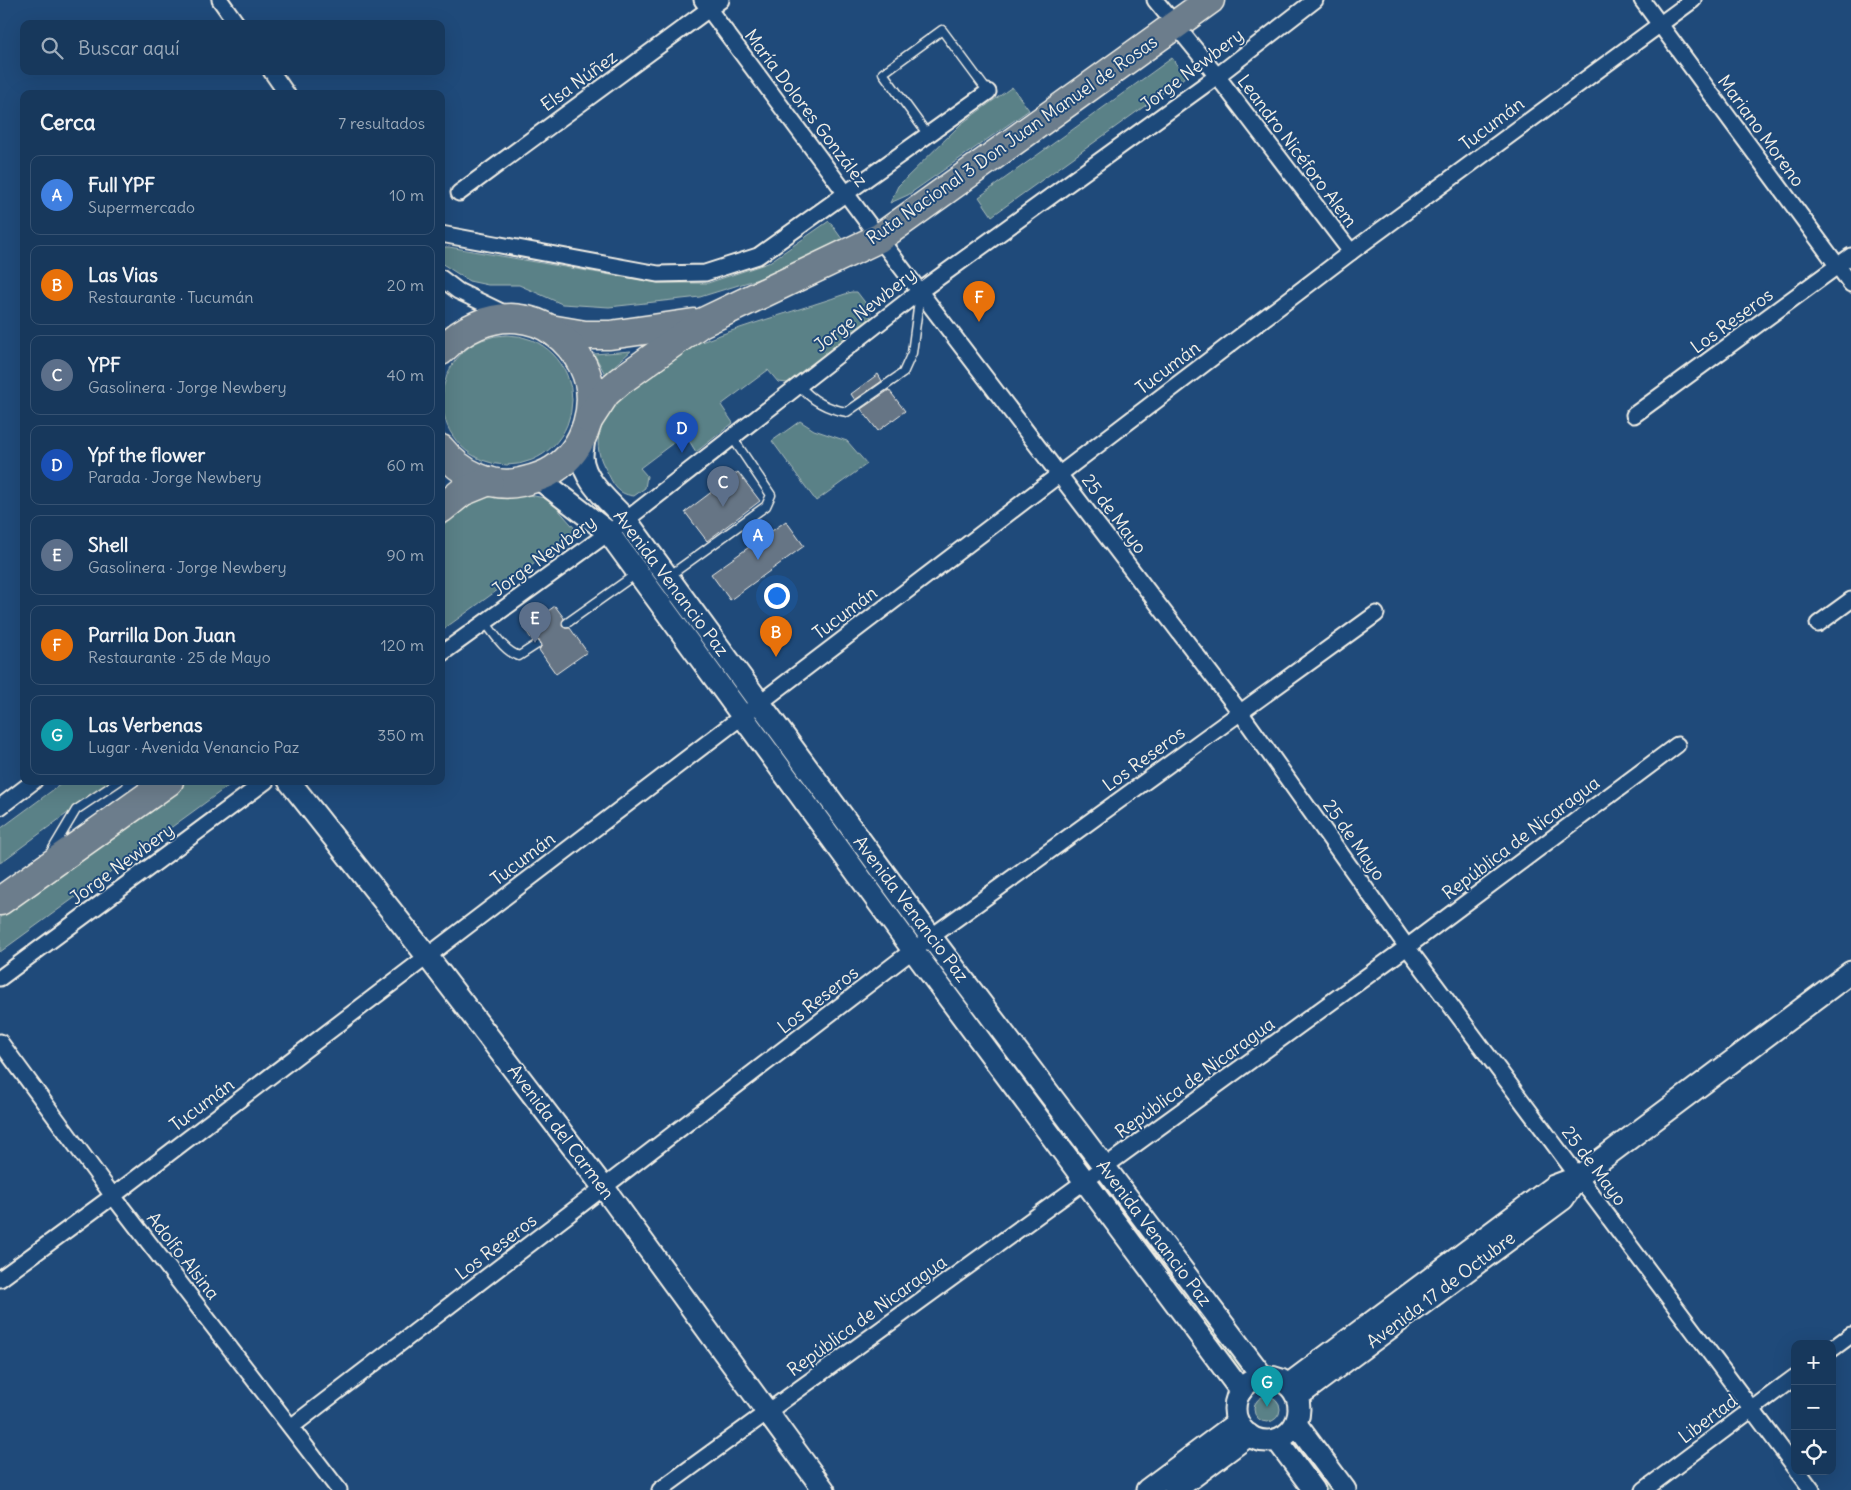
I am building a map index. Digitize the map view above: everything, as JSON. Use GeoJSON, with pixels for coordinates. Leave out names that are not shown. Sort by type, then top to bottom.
{"type":"FeatureCollection","features":[{"type":"Feature","properties":{"kind":"highway","name":"Ruta Nacional 3 Don Juan Manuel de Rosas"},"geometry":{"type":"LineString","coordinates":[[489,481],[514,484],[538,478],[553,470],[567,459],[577,446],[606,393],[701,323],[879,238],[1210,0]]}},
{"type":"Feature","properties":{"kind":"highway"},"geometry":{"type":"LineString","coordinates":[[445,347],[455,337],[473,325],[494,319],[516,319],[534,322],[550,329],[570,346],[584,368],[590,393],[587,425]]}},
{"type":"Feature","properties":{"kind":"highway","name":"Ruta Nacional 3 Don Juan Manuel de Rosas"},"geometry":{"type":"LineString","coordinates":[[550,329],[585,335],[610,336],[701,323]]}},
{"type":"Feature","properties":{"kind":"highway"},"geometry":{"type":"LineString","coordinates":[[445,454],[451,461],[469,474],[489,481]]}},
{"type":"Feature","properties":{"kind":"highway"},"geometry":{"type":"LineString","coordinates":[[445,506],[462,492],[489,481]]}},
{"type":"Feature","properties":{"kind":"highway"},"geometry":{"type":"LineString","coordinates":[[0,901],[163,785]]}},
{"type":"Feature","properties":{"kind":"main road","name":"Avenida Venancio Paz"},"geometry":{"type":"LineString","coordinates":[[587,425],[582,456],[585,469],[591,480],[626,520],[931,937],[1263,1377]]}},
{"type":"Feature","properties":{"kind":"main road","name":"Avenida Venancio Paz"},"geometry":{"type":"LineString","coordinates":[[538,478],[608,532],[912,950],[1241,1391]]}},
{"type":"Feature","properties":{"kind":"main road","name":"Avenida del Carmen"},"geometry":{"type":"LineString","coordinates":[[292,785],[427,956],[604,1188],[824,1490]]}},
{"type":"Feature","properties":{"kind":"main road","name":"Avenida 17 de Octubre"},"geometry":{"type":"LineString","coordinates":[[1293,1391],[1563,1199],[1578,1177],[1851,972]]}},
{"type":"Feature","properties":{"kind":"main road"},"geometry":{"type":"LineString","coordinates":[[1263,1377],[1277,1378],[1293,1391],[1299,1416],[1291,1431],[1277,1440],[1262,1441],[1243,1429],[1235,1406],[1241,1391],[1254,1379],[1263,1377]]}},
{"type":"Feature","properties":{"kind":"main road"},"geometry":{"type":"LineString","coordinates":[[1296,1424],[1344,1490]]}},
{"type":"Feature","properties":{"kind":"main road"},"geometry":{"type":"LineString","coordinates":[[1147,1490],[1243,1429]]}},
{"type":"Feature","properties":{"kind":"main road"},"geometry":{"type":"LineString","coordinates":[[1175,1490],[1243,1429]]}},
{"type":"Feature","properties":{"kind":"main road"},"geometry":{"type":"LineString","coordinates":[[1277,1440],[1314,1490]]}},
{"type":"Feature","properties":{"kind":"street","name":"Leandro Nicéforo Alem"},"geometry":{"type":"LineString","coordinates":[[1155,0],[1217,76],[1351,252]]}},
{"type":"Feature","properties":{"kind":"street","name":"Jorge Newbery"},"geometry":{"type":"LineString","coordinates":[[445,651],[626,520],[920,291],[1217,76],[1315,0]]}},
{"type":"Feature","properties":{"kind":"street","name":"Mariano Moreno"},"geometry":{"type":"LineString","coordinates":[[1642,0],[1851,284]]}},
{"type":"Feature","properties":{"kind":"street","name":"Tucumán"},"geometry":{"type":"LineString","coordinates":[[0,1279],[113,1196],[1351,252],[1693,0]]}},
{"type":"Feature","properties":{"kind":"street"},"geometry":{"type":"LineString","coordinates":[[226,2],[235,20]]}},
{"type":"Feature","properties":{"kind":"street","name":"Elsa Núñez"},"geometry":{"type":"LineString","coordinates":[[459,193],[711,3]]}},
{"type":"Feature","properties":{"kind":"street","name":"María Dolores González"},"geometry":{"type":"LineString","coordinates":[[711,3],[879,238]]}},
{"type":"Feature","properties":{"kind":"street"},"geometry":{"type":"LineString","coordinates":[[274,75],[283,90]]}},
{"type":"Feature","properties":{"kind":"street"},"geometry":{"type":"LineString","coordinates":[[445,235],[658,274],[705,273],[758,256],[988,92]]}},
{"type":"Feature","properties":{"kind":"street","name":"25 de Mayo"},"geometry":{"type":"LineString","coordinates":[[879,238],[1060,473],[1240,712],[1407,947],[1791,1462]]}},
{"type":"Feature","properties":{"kind":"street","name":"Los Reseros"},"geometry":{"type":"LineString","coordinates":[[1634,415],[1851,256]]}},
{"type":"Feature","properties":{"kind":"street"},"geometry":{"type":"LineString","coordinates":[[445,281],[458,291],[516,319]]}},
{"type":"Feature","properties":{"kind":"street"},"geometry":{"type":"LineString","coordinates":[[1818,624],[1851,600]]}},
{"type":"Feature","properties":{"kind":"street","name":"Los Reseros"},"geometry":{"type":"LineString","coordinates":[[291,1427],[912,950],[1376,614]]}},
{"type":"Feature","properties":{"kind":"street","name":"República de Nicaragua"},"geometry":{"type":"LineString","coordinates":[[660,1490],[1407,947],[1677,745]]}},
{"type":"Feature","properties":{"kind":"street"},"geometry":{"type":"LineString","coordinates":[[0,807],[29,785]]}},
{"type":"Feature","properties":{"kind":"street","name":"Jorge Newbery"},"geometry":{"type":"LineString","coordinates":[[0,978],[261,785]]}},
{"type":"Feature","properties":{"kind":"street","name":"Adolfo Alsina"},"geometry":{"type":"LineString","coordinates":[[0,1042],[113,1196],[339,1490]]}},
{"type":"Feature","properties":{"kind":"street"},"geometry":{"type":"LineString","coordinates":[[1836,1346],[1851,1335]]}},
{"type":"Feature","properties":{"kind":"street","name":"Libertad"},"geometry":{"type":"LineString","coordinates":[[1644,1490],[1791,1380]]}},
{"type":"Feature","properties":{"kind":"street"},"geometry":{"type":"LineString","coordinates":[[1801,1475],[1812,1490]]}},
{"type":"Feature","properties":{"kind":"lane"},"geometry":{"type":"LineString","coordinates":[[928,135],[883,73],[942,30],[988,92]]}},
{"type":"Feature","properties":{"kind":"lane"},"geometry":{"type":"LineString","coordinates":[[798,385],[809,397],[832,410],[848,412],[903,373],[912,353],[920,291]]}},
{"type":"Feature","properties":{"kind":"lane"},"geometry":{"type":"LineString","coordinates":[[668,578],[766,506],[771,496],[732,437]]}},
{"type":"Feature","properties":{"kind":"lane"},"geometry":{"type":"LineString","coordinates":[[567,623],[638,573]]}},
{"type":"Feature","properties":{"kind":"lane"},"geometry":{"type":"LineString","coordinates":[[485,622],[508,651],[514,654],[519,656],[536,645]]}},
{"type":"Feature","properties":{"kind":"lane"},"geometry":{"type":"LineString","coordinates":[[39,873],[76,810],[113,785]]}},
{"type":"Feature","properties":{"kind":"green space"},"geometry":{"type":"Polygon","coordinates":[[[1172,58],[1185,77],[992,216],[979,197],[1172,58]]]}},
{"type":"Feature","properties":{"kind":"green space"},"geometry":{"type":"Polygon","coordinates":[[[1012,87],[1029,110],[908,195],[890,203],[898,186],[961,124],[1012,87]]]}},
{"type":"Feature","properties":{"kind":"green space"},"geometry":{"type":"Polygon","coordinates":[[[829,221],[842,239],[787,270],[700,297],[609,307],[562,304],[519,285],[488,285],[469,281],[445,266],[445,247],[657,283],[708,283],[768,263],[829,221]]]}},
{"type":"Feature","properties":{"kind":"green space"},"geometry":{"type":"Polygon","coordinates":[[[851,292],[857,292],[870,309],[871,319],[788,383],[778,382],[768,370],[721,405],[733,423],[696,452],[685,434],[640,468],[647,476],[645,488],[634,496],[623,493],[615,486],[604,466],[598,446],[601,427],[610,409],[641,376],[660,363],[696,344],[851,292]]]}},
{"type":"Feature","properties":{"kind":"green space"},"geometry":{"type":"Polygon","coordinates":[[[494,336],[520,336],[543,346],[561,364],[571,387],[571,413],[561,436],[543,454],[520,464],[494,464],[471,454],[453,436],[445,419],[445,381],[453,364],[471,346],[494,336]]]}},
{"type":"Feature","properties":{"kind":"green space"},"geometry":{"type":"Polygon","coordinates":[[[631,351],[605,374],[594,354],[631,351]]]}},
{"type":"Feature","properties":{"kind":"green space"},"geometry":{"type":"Polygon","coordinates":[[[800,421],[814,430],[847,441],[867,464],[816,501],[772,441],[800,421]]]}},
{"type":"Feature","properties":{"kind":"green space"},"geometry":{"type":"Polygon","coordinates":[[[499,493],[520,493],[549,499],[578,532],[445,628],[445,517],[474,497],[499,493]]]}},
{"type":"Feature","properties":{"kind":"green space"},"geometry":{"type":"Polygon","coordinates":[[[60,785],[106,785],[0,863],[0,829],[60,785]]]}},
{"type":"Feature","properties":{"kind":"green space"},"geometry":{"type":"Polygon","coordinates":[[[179,785],[230,785],[0,952],[0,915],[179,785]]]}},
{"type":"Feature","properties":{"kind":"green space"},"geometry":{"type":"Polygon","coordinates":[[[946,966],[1085,1154],[1077,1160],[938,972],[946,966]]]}},
{"type":"Feature","properties":{"kind":"green space"},"geometry":{"type":"Polygon","coordinates":[[[1105,1180],[1244,1368],[1236,1374],[1097,1186],[1105,1180]]]}},
{"type":"Feature","properties":{"kind":"green space"},"geometry":{"type":"Polygon","coordinates":[[[1267,1396],[1276,1400],[1280,1409],[1276,1418],[1267,1422],[1258,1418],[1254,1409],[1258,1400],[1267,1396]]]}},
{"type":"Feature","properties":{"kind":"green space"},"geometry":{"type":"Polygon","coordinates":[[[1302,1440],[1338,1490],[1326,1490],[1293,1446],[1302,1440]]]}},
{"type":"Feature","properties":{"kind":"building"},"geometry":{"type":"Polygon","coordinates":[[[878,374],[882,381],[855,400],[851,394],[878,374]]]}},
{"type":"Feature","properties":{"kind":"building"},"geometry":{"type":"Polygon","coordinates":[[[889,390],[905,411],[878,431],[861,409],[889,390]]]}},
{"type":"Feature","properties":{"kind":"building"},"geometry":{"type":"Polygon","coordinates":[[[738,472],[760,501],[707,541],[685,512],[738,472]]]}},
{"type":"Feature","properties":{"kind":"building"},"geometry":{"type":"Polygon","coordinates":[[[786,521],[804,546],[730,600],[711,574],[786,521]]]}},
{"type":"Feature","properties":{"kind":"building"},"geometry":{"type":"Polygon","coordinates":[[[555,606],[564,618],[562,626],[570,628],[587,652],[556,674],[539,650],[542,645],[540,642],[533,641],[524,628],[555,606]]]}},
{"type":"Feature","properties":{"kind":"place","name":"Parrilla Don Juan"},"geometry":{"type":"Point","coordinates":[979,322]}},
{"type":"Feature","properties":{"kind":"place","name":"Ypf the flower"},"geometry":{"type":"Point","coordinates":[682,453]}},
{"type":"Feature","properties":{"kind":"place","name":"YPF"},"geometry":{"type":"Point","coordinates":[723,507]}},
{"type":"Feature","properties":{"kind":"place","name":"Full YPF"},"geometry":{"type":"Point","coordinates":[758,560]}},
{"type":"Feature","properties":{"kind":"place","name":"Shell"},"geometry":{"type":"Point","coordinates":[535,643]}},
{"type":"Feature","properties":{"kind":"place","name":"Las Vias"},"geometry":{"type":"Point","coordinates":[776,657]}},
{"type":"Feature","properties":{"kind":"place","name":"Las Verbenas"},"geometry":{"type":"Point","coordinates":[1267,1407]}}]}
